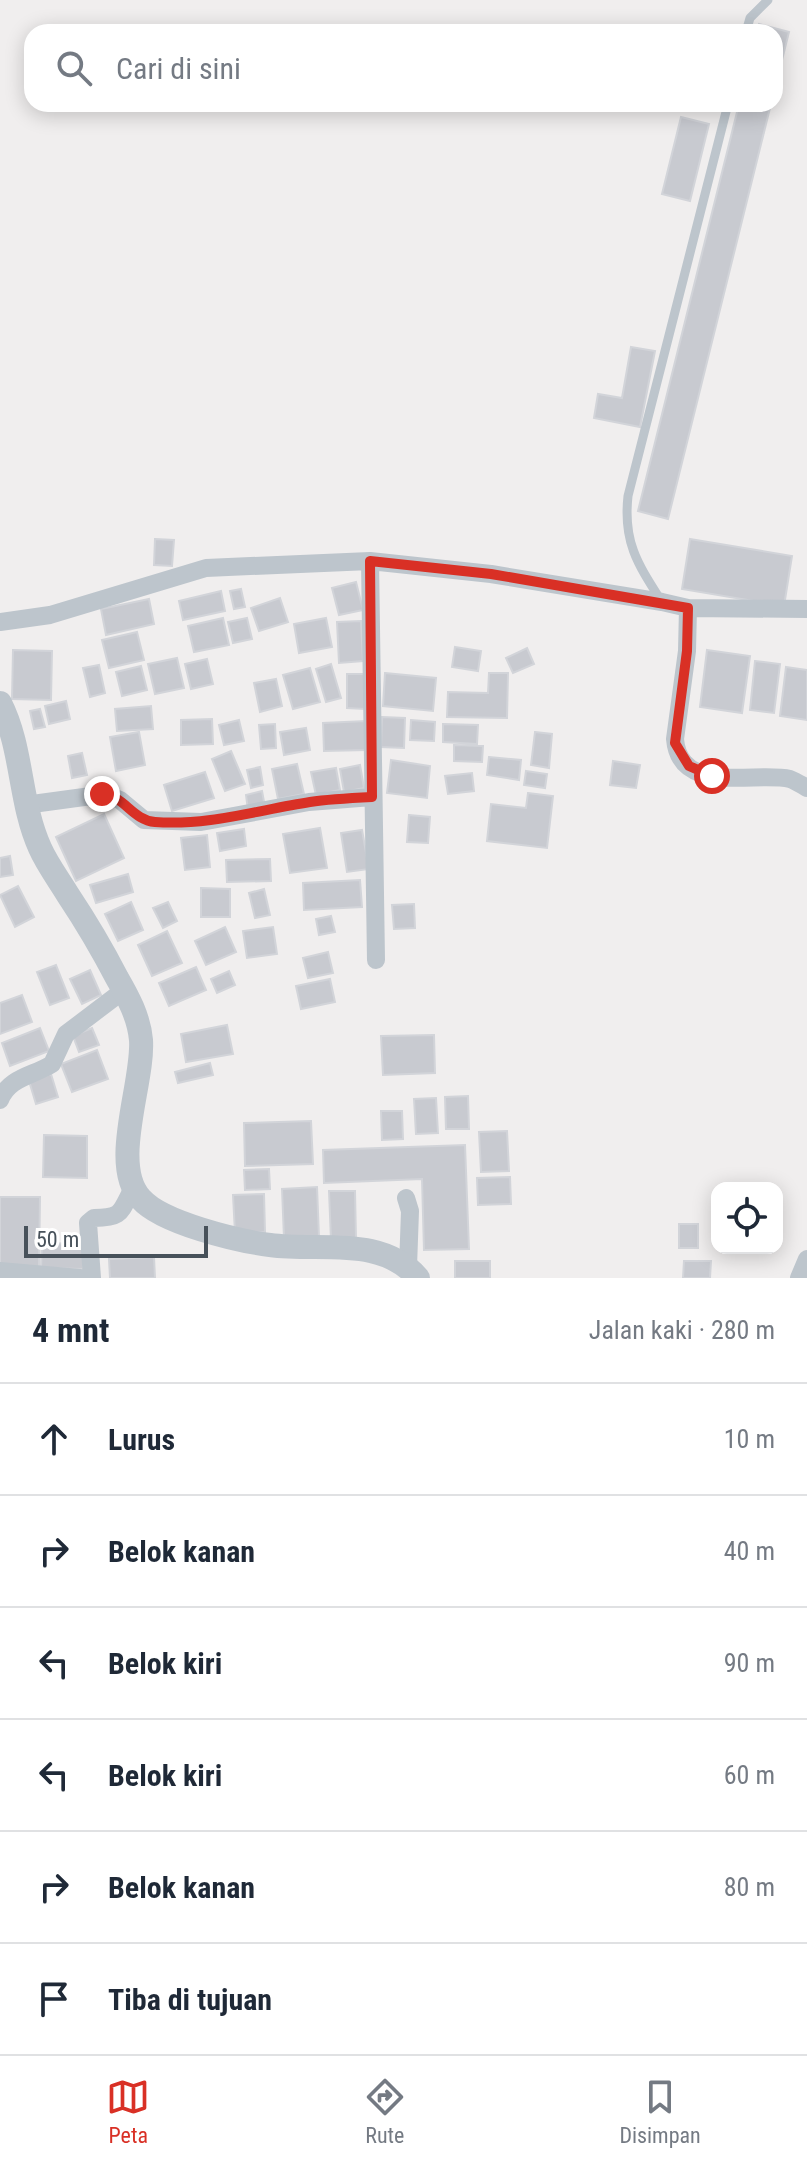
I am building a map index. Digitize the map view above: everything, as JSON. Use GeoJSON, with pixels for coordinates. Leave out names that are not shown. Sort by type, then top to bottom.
{"type":"FeatureCollection","features":[{"type":"Feature","properties":{"kind":"street"},"geometry":{"type":"LineString","coordinates":[[370,561],[376,960]]}},
{"type":"Feature","properties":{"kind":"street"},"geometry":{"type":"LineString","coordinates":[[0,622],[50,615],[206,568],[370,561],[491,574],[688,608],[807,609]]}},
{"type":"Feature","properties":{"kind":"street"},"geometry":{"type":"LineString","coordinates":[[688,608],[687,651],[675,739],[680,755],[689,766],[703,774],[748,779],[790,779],[807,788]]}},
{"type":"Feature","properties":{"kind":"street"},"geometry":{"type":"LineString","coordinates":[[0,703],[10,728],[25,805],[40,849],[97,940],[138,1022],[140,1060],[128,1171],[140,1199],[153,1209],[187,1225],[269,1245],[365,1249],[388,1255],[413,1272]]}},
{"type":"Feature","properties":{"kind":"street"},"geometry":{"type":"LineString","coordinates":[[25,805],[106,794],[120,800],[144,820],[201,822],[309,802],[372,797]]}},
{"type":"Feature","properties":{"kind":"street"},"geometry":{"type":"LineString","coordinates":[[0,1100],[5,1088],[52,1064],[66,1034],[124,990]]}},
{"type":"Feature","properties":{"kind":"street"},"geometry":{"type":"LineString","coordinates":[[92,1278],[88,1223],[94,1218],[111,1219],[118,1215],[133,1188]]}},
{"type":"Feature","properties":{"kind":"street"},"geometry":{"type":"LineString","coordinates":[[406,1198],[410,1211],[413,1272]]}},
{"type":"Feature","properties":{"kind":"street"},"geometry":{"type":"LineString","coordinates":[[799,1278],[807,1259]]}},
{"type":"Feature","properties":{"kind":"street"},"geometry":{"type":"LineString","coordinates":[[0,1271],[80,1278]]}},
{"type":"Feature","properties":{"kind":"lane"},"geometry":{"type":"LineString","coordinates":[[748,24],[750,18],[768,0]]}},
{"type":"Feature","properties":{"kind":"lane"},"geometry":{"type":"LineString","coordinates":[[662,602],[635,559],[630,545],[626,512],[628,496],[726,112]]}},
{"type":"Feature","properties":{"kind":"building"},"geometry":{"type":"Polygon","coordinates":[[[783,30],[789,32],[783,56],[783,30]]]}},
{"type":"Feature","properties":{"kind":"building"},"geometry":{"type":"Polygon","coordinates":[[[737,112],[769,112],[668,519],[638,511],[737,112]]]}},
{"type":"Feature","properties":{"kind":"building"},"geometry":{"type":"Polygon","coordinates":[[[681,117],[709,124],[690,201],[662,194],[681,117]]]}},
{"type":"Feature","properties":{"kind":"building"},"geometry":{"type":"Polygon","coordinates":[[[631,347],[655,351],[640,427],[594,418],[598,394],[622,398],[631,347]]]}},
{"type":"Feature","properties":{"kind":"building"},"geometry":{"type":"Polygon","coordinates":[[[155,539],[174,540],[172,566],[154,565],[155,539]]]}},
{"type":"Feature","properties":{"kind":"building"},"geometry":{"type":"Polygon","coordinates":[[[690,539],[792,556],[784,606],[682,589],[690,539]]]}},
{"type":"Feature","properties":{"kind":"building"},"geometry":{"type":"Polygon","coordinates":[[[356,582],[363,610],[339,615],[332,588],[356,582]]]}},
{"type":"Feature","properties":{"kind":"building"},"geometry":{"type":"Polygon","coordinates":[[[241,589],[245,607],[234,609],[230,591],[241,589]]]}},
{"type":"Feature","properties":{"kind":"building"},"geometry":{"type":"Polygon","coordinates":[[[221,591],[225,611],[183,620],[179,601],[221,591]]]}},
{"type":"Feature","properties":{"kind":"building"},"geometry":{"type":"Polygon","coordinates":[[[280,598],[288,622],[259,631],[251,608],[280,598]]]}},
{"type":"Feature","properties":{"kind":"building"},"geometry":{"type":"Polygon","coordinates":[[[149,599],[154,624],[106,635],[101,609],[149,599]]]}},
{"type":"Feature","properties":{"kind":"building"},"geometry":{"type":"Polygon","coordinates":[[[223,618],[229,645],[194,652],[188,626],[223,618]]]}},
{"type":"Feature","properties":{"kind":"building"},"geometry":{"type":"Polygon","coordinates":[[[247,618],[252,639],[233,643],[228,622],[247,618]]]}},
{"type":"Feature","properties":{"kind":"building"},"geometry":{"type":"Polygon","coordinates":[[[326,618],[332,647],[299,653],[294,624],[326,618]]]}},
{"type":"Feature","properties":{"kind":"building"},"geometry":{"type":"Polygon","coordinates":[[[361,621],[363,661],[339,663],[337,622],[361,621]]]}},
{"type":"Feature","properties":{"kind":"building"},"geometry":{"type":"Polygon","coordinates":[[[137,632],[144,660],[109,668],[102,640],[137,632]]]}},
{"type":"Feature","properties":{"kind":"building"},"geometry":{"type":"Polygon","coordinates":[[[455,647],[481,651],[478,671],[452,667],[455,647]]]}},
{"type":"Feature","properties":{"kind":"building"},"geometry":{"type":"Polygon","coordinates":[[[527,648],[534,664],[513,673],[506,658],[527,648]]]}},
{"type":"Feature","properties":{"kind":"building"},"geometry":{"type":"Polygon","coordinates":[[[13,650],[52,651],[51,700],[12,699],[13,650]]]}},
{"type":"Feature","properties":{"kind":"building"},"geometry":{"type":"Polygon","coordinates":[[[707,650],[750,656],[742,713],[700,707],[707,650]]]}},
{"type":"Feature","properties":{"kind":"building"},"geometry":{"type":"Polygon","coordinates":[[[177,658],[184,688],[155,694],[148,664],[177,658]]]}},
{"type":"Feature","properties":{"kind":"building"},"geometry":{"type":"Polygon","coordinates":[[[207,659],[213,684],[191,689],[185,664],[207,659]]]}},
{"type":"Feature","properties":{"kind":"building"},"geometry":{"type":"Polygon","coordinates":[[[755,661],[780,664],[774,713],[750,710],[755,661]]]}},
{"type":"Feature","properties":{"kind":"building"},"geometry":{"type":"Polygon","coordinates":[[[331,664],[341,698],[326,702],[316,669],[331,664]]]}},
{"type":"Feature","properties":{"kind":"building"},"geometry":{"type":"Polygon","coordinates":[[[99,665],[105,693],[90,697],[83,668],[99,665]]]}},
{"type":"Feature","properties":{"kind":"building"},"geometry":{"type":"Polygon","coordinates":[[[141,666],[147,690],[122,696],[116,672],[141,666]]]}},
{"type":"Feature","properties":{"kind":"building"},"geometry":{"type":"Polygon","coordinates":[[[786,667],[807,670],[807,720],[780,716],[786,667]]]}},
{"type":"Feature","properties":{"kind":"building"},"geometry":{"type":"Polygon","coordinates":[[[310,668],[320,702],[293,709],[283,675],[310,668]]]}},
{"type":"Feature","properties":{"kind":"building"},"geometry":{"type":"Polygon","coordinates":[[[385,673],[436,678],[433,711],[383,706],[385,673]]]}},
{"type":"Feature","properties":{"kind":"building"},"geometry":{"type":"Polygon","coordinates":[[[489,673],[508,673],[507,718],[447,717],[448,692],[488,693],[489,673]]]}},
{"type":"Feature","properties":{"kind":"building"},"geometry":{"type":"Polygon","coordinates":[[[347,674],[366,674],[365,709],[347,708],[347,674]]]}},
{"type":"Feature","properties":{"kind":"building"},"geometry":{"type":"Polygon","coordinates":[[[276,679],[282,706],[260,712],[254,683],[276,679]]]}},
{"type":"Feature","properties":{"kind":"building"},"geometry":{"type":"Polygon","coordinates":[[[66,701],[70,719],[49,724],[45,706],[66,701]]]}},
{"type":"Feature","properties":{"kind":"building"},"geometry":{"type":"Polygon","coordinates":[[[151,706],[153,729],[117,731],[115,709],[151,706]]]}},
{"type":"Feature","properties":{"kind":"building"},"geometry":{"type":"Polygon","coordinates":[[[40,709],[45,727],[34,729],[30,711],[40,709]]]}},
{"type":"Feature","properties":{"kind":"building"},"geometry":{"type":"Polygon","coordinates":[[[382,717],[405,718],[404,748],[381,747],[382,717]]]}},
{"type":"Feature","properties":{"kind":"building"},"geometry":{"type":"Polygon","coordinates":[[[212,719],[213,744],[181,745],[181,720],[212,719]]]}},
{"type":"Feature","properties":{"kind":"building"},"geometry":{"type":"Polygon","coordinates":[[[239,720],[244,741],[224,745],[219,725],[239,720]]]}},
{"type":"Feature","properties":{"kind":"building"},"geometry":{"type":"Polygon","coordinates":[[[411,720],[435,722],[434,741],[410,740],[411,720]]]}},
{"type":"Feature","properties":{"kind":"building"},"geometry":{"type":"Polygon","coordinates":[[[366,721],[367,750],[324,751],[323,723],[366,721]]]}},
{"type":"Feature","properties":{"kind":"building"},"geometry":{"type":"Polygon","coordinates":[[[275,724],[276,748],[261,749],[259,725],[275,724]]]}},
{"type":"Feature","properties":{"kind":"building"},"geometry":{"type":"Polygon","coordinates":[[[443,724],[478,725],[477,744],[443,742],[443,724]]]}},
{"type":"Feature","properties":{"kind":"building"},"geometry":{"type":"Polygon","coordinates":[[[306,728],[310,750],[284,755],[280,732],[306,728]]]}},
{"type":"Feature","properties":{"kind":"building"},"geometry":{"type":"Polygon","coordinates":[[[139,732],[145,765],[116,771],[110,737],[139,732]]]}},
{"type":"Feature","properties":{"kind":"building"},"geometry":{"type":"Polygon","coordinates":[[[535,732],[552,734],[549,768],[531,765],[535,732]]]}},
{"type":"Feature","properties":{"kind":"building"},"geometry":{"type":"Polygon","coordinates":[[[454,745],[483,746],[482,762],[454,761],[454,745]]]}},
{"type":"Feature","properties":{"kind":"building"},"geometry":{"type":"Polygon","coordinates":[[[231,751],[245,784],[225,791],[212,759],[231,751]]]}},
{"type":"Feature","properties":{"kind":"building"},"geometry":{"type":"Polygon","coordinates":[[[82,753],[87,775],[72,778],[68,756],[82,753]]]}},
{"type":"Feature","properties":{"kind":"building"},"geometry":{"type":"Polygon","coordinates":[[[489,757],[521,760],[519,780],[487,775],[489,757]]]}},
{"type":"Feature","properties":{"kind":"building"},"geometry":{"type":"Polygon","coordinates":[[[391,760],[430,766],[427,798],[387,793],[391,760]]]}},
{"type":"Feature","properties":{"kind":"building"},"geometry":{"type":"Polygon","coordinates":[[[613,761],[640,765],[636,788],[610,785],[613,761]]]}},
{"type":"Feature","properties":{"kind":"building"},"geometry":{"type":"Polygon","coordinates":[[[297,764],[304,794],[278,799],[272,769],[297,764]]]}},
{"type":"Feature","properties":{"kind":"building"},"geometry":{"type":"Polygon","coordinates":[[[360,765],[364,788],[344,792],[340,769],[360,765]]]}},
{"type":"Feature","properties":{"kind":"building"},"geometry":{"type":"Polygon","coordinates":[[[260,767],[263,785],[251,788],[247,770],[260,767]]]}},
{"type":"Feature","properties":{"kind":"building"},"geometry":{"type":"Polygon","coordinates":[[[336,768],[340,790],[316,795],[311,772],[336,768]]]}},
{"type":"Feature","properties":{"kind":"building"},"geometry":{"type":"Polygon","coordinates":[[[526,771],[547,774],[545,788],[524,785],[526,771]]]}},
{"type":"Feature","properties":{"kind":"building"},"geometry":{"type":"Polygon","coordinates":[[[205,772],[214,798],[172,811],[164,785],[205,772]]]}},
{"type":"Feature","properties":{"kind":"building"},"geometry":{"type":"Polygon","coordinates":[[[472,773],[474,791],[448,794],[445,776],[472,773]]]}},
{"type":"Feature","properties":{"kind":"building"},"geometry":{"type":"Polygon","coordinates":[[[262,791],[265,807],[248,810],[246,795],[262,791]]]}},
{"type":"Feature","properties":{"kind":"building"},"geometry":{"type":"Polygon","coordinates":[[[528,793],[553,796],[547,848],[487,841],[491,804],[526,808],[528,793]]]}},
{"type":"Feature","properties":{"kind":"building"},"geometry":{"type":"Polygon","coordinates":[[[104,814],[124,858],[76,881],[56,837],[104,814]]]}},
{"type":"Feature","properties":{"kind":"building"},"geometry":{"type":"Polygon","coordinates":[[[409,815],[430,817],[428,843],[407,842],[409,815]]]}},
{"type":"Feature","properties":{"kind":"building"},"geometry":{"type":"Polygon","coordinates":[[[320,828],[327,868],[290,873],[283,834],[320,828]]]}},
{"type":"Feature","properties":{"kind":"building"},"geometry":{"type":"Polygon","coordinates":[[[244,829],[246,846],[220,851],[217,833],[244,829]]]}},
{"type":"Feature","properties":{"kind":"building"},"geometry":{"type":"Polygon","coordinates":[[[362,830],[369,869],[347,872],[341,833],[362,830]]]}},
{"type":"Feature","properties":{"kind":"building"},"geometry":{"type":"Polygon","coordinates":[[[207,835],[210,867],[185,870],[181,838],[207,835]]]}},
{"type":"Feature","properties":{"kind":"building"},"geometry":{"type":"Polygon","coordinates":[[[10,856],[13,875],[0,877],[0,858],[10,856]]]}},
{"type":"Feature","properties":{"kind":"building"},"geometry":{"type":"Polygon","coordinates":[[[270,859],[271,881],[227,882],[226,860],[270,859]]]}},
{"type":"Feature","properties":{"kind":"building"},"geometry":{"type":"Polygon","coordinates":[[[128,874],[133,892],[96,903],[90,885],[128,874]]]}},
{"type":"Feature","properties":{"kind":"building"},"geometry":{"type":"Polygon","coordinates":[[[360,880],[362,907],[304,910],[303,883],[360,880]]]}},
{"type":"Feature","properties":{"kind":"building"},"geometry":{"type":"Polygon","coordinates":[[[18,886],[34,917],[15,927],[0,895],[18,886]]]}},
{"type":"Feature","properties":{"kind":"building"},"geometry":{"type":"Polygon","coordinates":[[[201,888],[230,889],[230,917],[201,917],[201,888]]]}},
{"type":"Feature","properties":{"kind":"building"},"geometry":{"type":"Polygon","coordinates":[[[264,889],[270,915],[255,918],[249,893],[264,889]]]}},
{"type":"Feature","properties":{"kind":"building"},"geometry":{"type":"Polygon","coordinates":[[[131,902],[143,930],[118,941],[105,914],[131,902]]]}},
{"type":"Feature","properties":{"kind":"building"},"geometry":{"type":"Polygon","coordinates":[[[168,902],[177,921],[163,928],[153,908],[168,902]]]}},
{"type":"Feature","properties":{"kind":"building"},"geometry":{"type":"Polygon","coordinates":[[[414,904],[415,928],[394,929],[392,905],[414,904]]]}},
{"type":"Feature","properties":{"kind":"building"},"geometry":{"type":"Polygon","coordinates":[[[331,916],[335,932],[319,935],[316,919],[331,916]]]}},
{"type":"Feature","properties":{"kind":"building"},"geometry":{"type":"Polygon","coordinates":[[[225,927],[236,952],[206,965],[195,941],[225,927]]]}},
{"type":"Feature","properties":{"kind":"building"},"geometry":{"type":"Polygon","coordinates":[[[273,927],[277,954],[247,958],[243,931],[273,927]]]}},
{"type":"Feature","properties":{"kind":"building"},"geometry":{"type":"Polygon","coordinates":[[[167,931],[182,963],[152,976],[138,945],[167,931]]]}},
{"type":"Feature","properties":{"kind":"building"},"geometry":{"type":"Polygon","coordinates":[[[328,952],[333,973],[308,978],[303,958],[328,952]]]}},
{"type":"Feature","properties":{"kind":"building"},"geometry":{"type":"Polygon","coordinates":[[[56,965],[69,998],[50,1005],[37,972],[56,965]]]}},
{"type":"Feature","properties":{"kind":"building"},"geometry":{"type":"Polygon","coordinates":[[[196,967],[206,990],[169,1006],[159,983],[196,967]]]}},
{"type":"Feature","properties":{"kind":"building"},"geometry":{"type":"Polygon","coordinates":[[[90,970],[101,995],[82,1004],[70,979],[90,970]]]}},
{"type":"Feature","properties":{"kind":"building"},"geometry":{"type":"Polygon","coordinates":[[[229,971],[235,985],[217,993],[211,979],[229,971]]]}},
{"type":"Feature","properties":{"kind":"building"},"geometry":{"type":"Polygon","coordinates":[[[330,979],[335,1002],[301,1009],[296,986],[330,979]]]}},
{"type":"Feature","properties":{"kind":"building"},"geometry":{"type":"Polygon","coordinates":[[[22,995],[32,1022],[0,1034],[0,1003],[22,995]]]}},
{"type":"Feature","properties":{"kind":"building"},"geometry":{"type":"Polygon","coordinates":[[[227,1025],[233,1054],[186,1062],[181,1034],[227,1025]]]}},
{"type":"Feature","properties":{"kind":"building"},"geometry":{"type":"Polygon","coordinates":[[[40,1028],[49,1051],[10,1066],[2,1043],[40,1028]]]}},
{"type":"Feature","properties":{"kind":"building"},"geometry":{"type":"Polygon","coordinates":[[[92,1028],[99,1045],[79,1052],[73,1036],[92,1028]]]}},
{"type":"Feature","properties":{"kind":"building"},"geometry":{"type":"Polygon","coordinates":[[[434,1035],[435,1073],[383,1075],[381,1036],[434,1035]]]}},
{"type":"Feature","properties":{"kind":"building"},"geometry":{"type":"Polygon","coordinates":[[[97,1050],[108,1079],[72,1092],[61,1064],[97,1050]]]}},
{"type":"Feature","properties":{"kind":"building"},"geometry":{"type":"Polygon","coordinates":[[[210,1063],[213,1075],[178,1083],[175,1072],[210,1063]]]}},
{"type":"Feature","properties":{"kind":"building"},"geometry":{"type":"Polygon","coordinates":[[[51,1074],[58,1097],[36,1104],[29,1081],[51,1074]]]}},
{"type":"Feature","properties":{"kind":"building"},"geometry":{"type":"Polygon","coordinates":[[[468,1096],[469,1129],[446,1129],[445,1097],[468,1096]]]}},
{"type":"Feature","properties":{"kind":"building"},"geometry":{"type":"Polygon","coordinates":[[[436,1098],[438,1133],[416,1134],[414,1099],[436,1098]]]}},
{"type":"Feature","properties":{"kind":"building"},"geometry":{"type":"Polygon","coordinates":[[[381,1111],[402,1111],[403,1139],[382,1140],[381,1111]]]}},
{"type":"Feature","properties":{"kind":"building"},"geometry":{"type":"Polygon","coordinates":[[[311,1121],[313,1164],[245,1166],[244,1123],[311,1121]]]}},
{"type":"Feature","properties":{"kind":"building"},"geometry":{"type":"Polygon","coordinates":[[[507,1131],[509,1171],[481,1172],[479,1132],[507,1131]]]}},
{"type":"Feature","properties":{"kind":"building"},"geometry":{"type":"Polygon","coordinates":[[[44,1135],[87,1136],[87,1178],[43,1177],[44,1135]]]}},
{"type":"Feature","properties":{"kind":"building"},"geometry":{"type":"Polygon","coordinates":[[[465,1145],[469,1249],[424,1250],[422,1179],[324,1183],[323,1150],[465,1145]]]}},
{"type":"Feature","properties":{"kind":"building"},"geometry":{"type":"Polygon","coordinates":[[[269,1169],[270,1189],[245,1190],[244,1170],[269,1169]]]}},
{"type":"Feature","properties":{"kind":"building"},"geometry":{"type":"Polygon","coordinates":[[[510,1177],[511,1204],[478,1205],[477,1178],[510,1177]]]}},
{"type":"Feature","properties":{"kind":"building"},"geometry":{"type":"Polygon","coordinates":[[[317,1187],[319,1237],[284,1238],[282,1189],[317,1187]]]}},
{"type":"Feature","properties":{"kind":"building"},"geometry":{"type":"Polygon","coordinates":[[[329,1191],[355,1191],[356,1239],[331,1240],[329,1191]]]}},
{"type":"Feature","properties":{"kind":"building"},"geometry":{"type":"Polygon","coordinates":[[[264,1194],[265,1232],[235,1233],[233,1195],[264,1194]]]}},
{"type":"Feature","properties":{"kind":"building"},"geometry":{"type":"Polygon","coordinates":[[[0,1197],[40,1197],[39,1268],[0,1267],[0,1197]]]}},
{"type":"Feature","properties":{"kind":"building"},"geometry":{"type":"Polygon","coordinates":[[[679,1224],[698,1224],[698,1248],[679,1248],[679,1224]]]}},
{"type":"Feature","properties":{"kind":"building"},"geometry":{"type":"Polygon","coordinates":[[[42,1243],[84,1244],[83,1269],[41,1268],[42,1243]]]}},
{"type":"Feature","properties":{"kind":"building"},"geometry":{"type":"Polygon","coordinates":[[[154,1257],[155,1278],[110,1278],[109,1259],[154,1257]]]}},
{"type":"Feature","properties":{"kind":"building"},"geometry":{"type":"Polygon","coordinates":[[[455,1261],[490,1261],[490,1278],[455,1278],[455,1261]]]}},
{"type":"Feature","properties":{"kind":"building"},"geometry":{"type":"Polygon","coordinates":[[[684,1261],[711,1261],[710,1278],[683,1278],[684,1261]]]}},
{"type":"Feature","properties":{"kind":"route"},"geometry":{"type":"LineString","coordinates":[[102,794],[115,797],[137,816],[152,822],[201,822],[309,802],[372,797],[370,561],[491,574],[688,608],[687,651],[675,743],[689,766],[712,776]]}}]}
